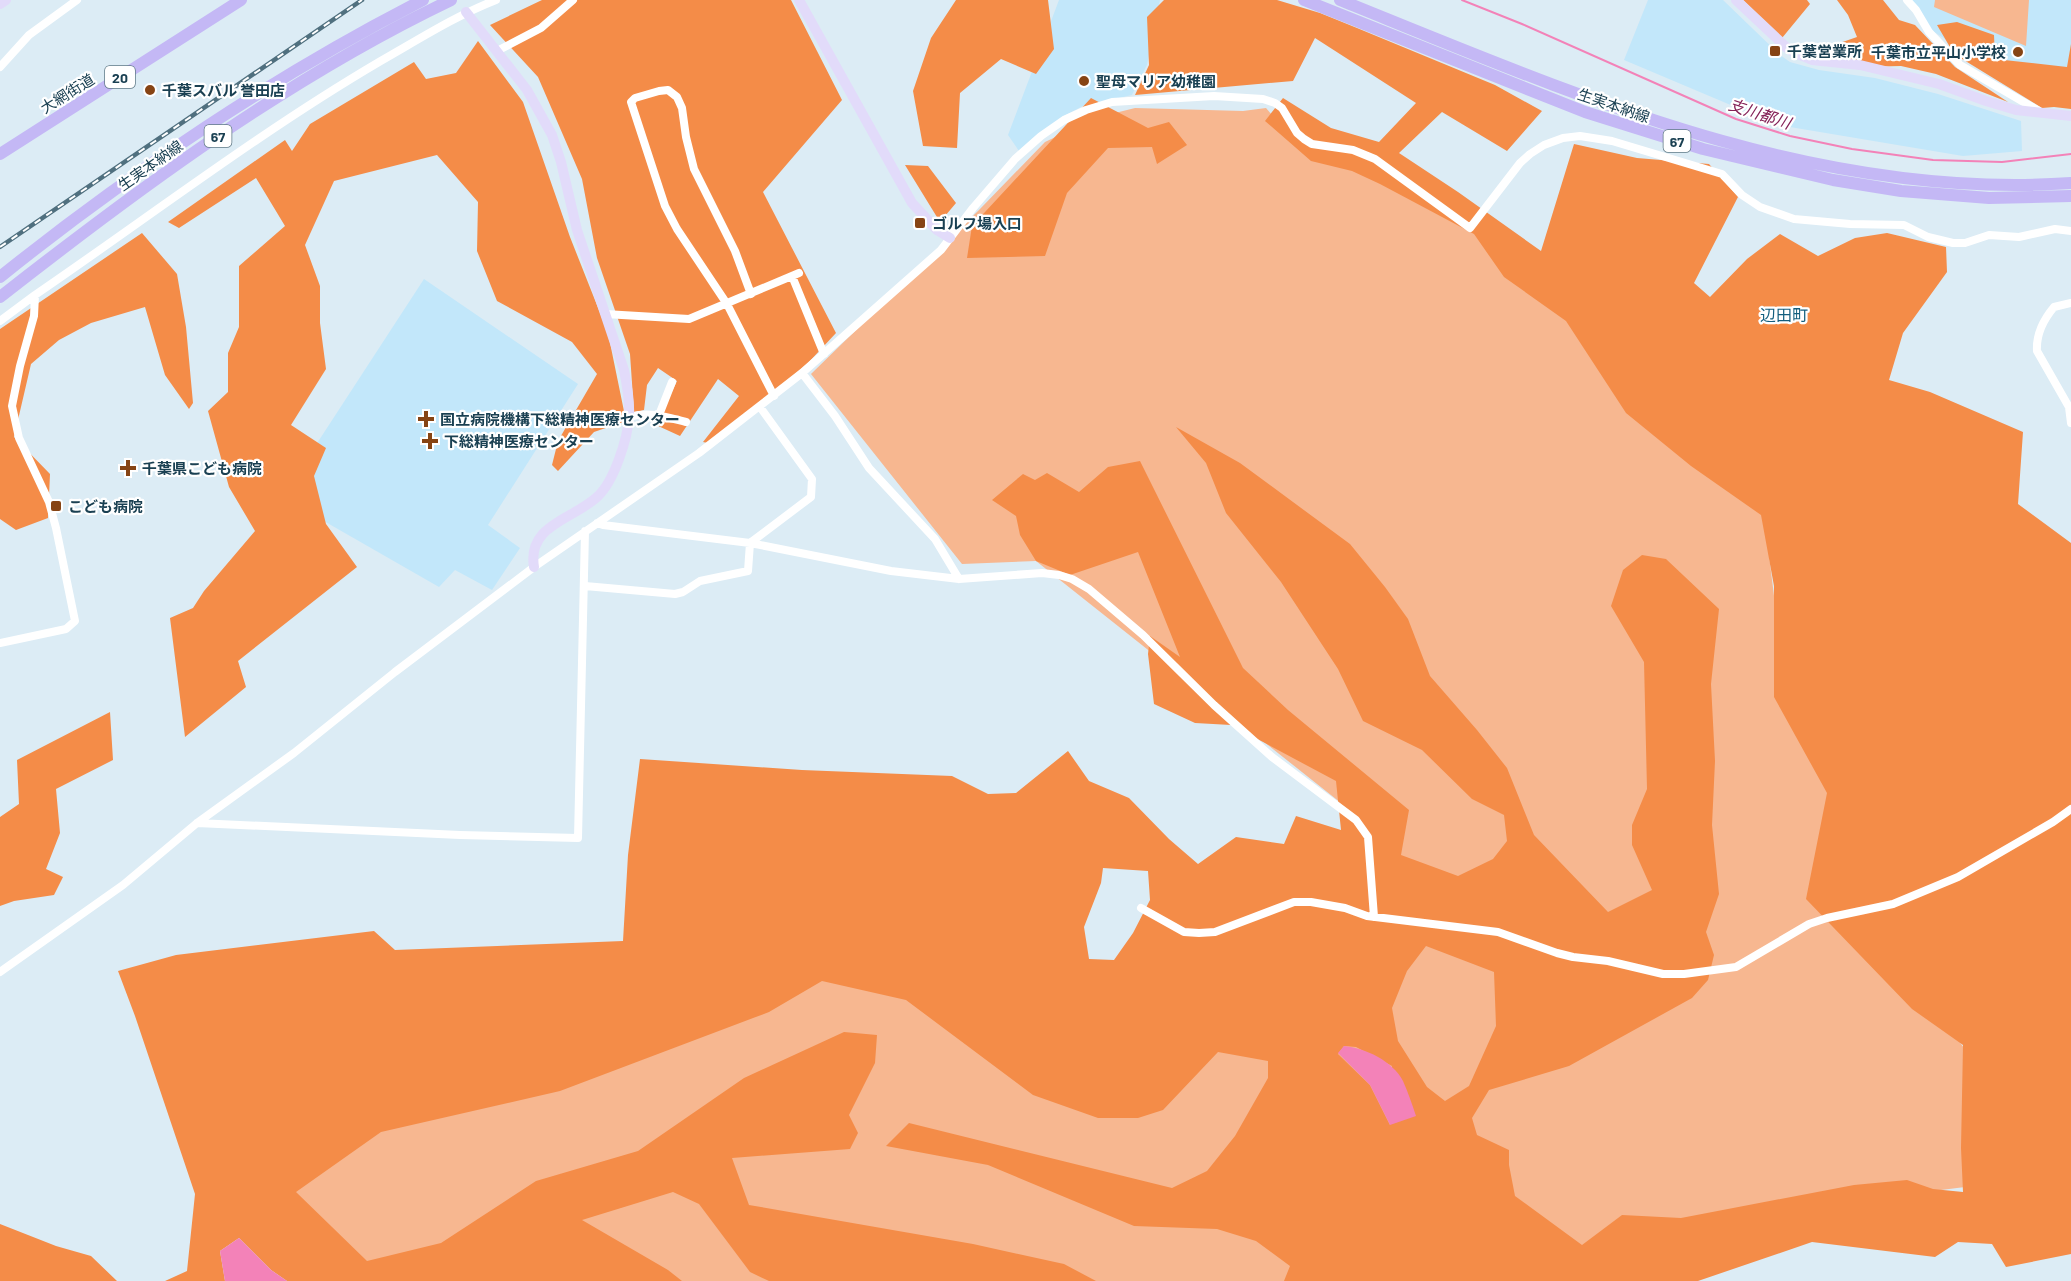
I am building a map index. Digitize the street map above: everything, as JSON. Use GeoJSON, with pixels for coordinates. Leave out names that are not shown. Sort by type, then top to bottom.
{"type":"FeatureCollection","features":[{"type":"Feature","properties":{"kind":"main road","name":"大網街道"},"geometry":{"type":"LineString","coordinates":[[0,154],[242,0]]}},
{"type":"Feature","properties":{"kind":"main road","name":"生実本納線"},"geometry":{"type":"LineString","coordinates":[[0,277],[131,179],[226,114],[356,36],[423,0]]}},
{"type":"Feature","properties":{"kind":"main road","name":"生実本納線"},"geometry":{"type":"LineString","coordinates":[[0,297],[111,210],[277,97],[375,38],[451,0]]}},
{"type":"Feature","properties":{"kind":"main road","name":"生実本納線"},"geometry":{"type":"LineString","coordinates":[[1304,0],[1585,112],[1703,149],[1833,180],[1901,191],[1989,198],[2071,196]]}},
{"type":"Feature","properties":{"kind":"main road","name":"生実本納線"},"geometry":{"type":"LineString","coordinates":[[1340,0],[1588,98],[1686,131],[1842,168],[1918,180],[2017,186],[2071,183]]}},
{"type":"Feature","properties":{"kind":"street"},"geometry":{"type":"LineString","coordinates":[[0,4],[6,0]]}},
{"type":"Feature","properties":{"kind":"street"},"geometry":{"type":"LineString","coordinates":[[0,67],[29,35],[78,0]]}},
{"type":"Feature","properties":{"kind":"street"},"geometry":{"type":"LineString","coordinates":[[0,321],[265,133],[354,77],[466,12],[496,0]]}},
{"type":"Feature","properties":{"kind":"street"},"geometry":{"type":"LineString","coordinates":[[496,51],[541,28],[573,0]]}},
{"type":"Feature","properties":{"kind":"street"},"geometry":{"type":"LineString","coordinates":[[799,0],[912,203],[938,230],[950,238]]}},
{"type":"Feature","properties":{"kind":"street"},"geometry":{"type":"LineString","coordinates":[[1737,0],[1787,48],[1812,60],[1860,65],[1939,84],[2016,110],[2071,116]]}},
{"type":"Feature","properties":{"kind":"street"},"geometry":{"type":"LineString","coordinates":[[1907,0],[1929,32],[1960,65],[2043,114]]}},
{"type":"Feature","properties":{"kind":"street"},"geometry":{"type":"LineString","coordinates":[[466,12],[527,90],[552,135],[561,162],[577,230],[624,370],[628,389],[629,417],[621,452],[610,479],[598,496],[559,520],[536,542],[532,554],[534,567]]}},
{"type":"Feature","properties":{"kind":"street"},"geometry":{"type":"LineString","coordinates":[[751,294],[735,251],[694,169],[686,138],[682,108],[677,97],[668,90],[635,98],[631,102],[665,206],[677,229],[727,304],[774,396]]}},
{"type":"Feature","properties":{"kind":"street"},"geometry":{"type":"LineString","coordinates":[[0,972],[123,885],[197,823],[294,753],[395,672],[534,567],[699,453],[774,396],[941,250],[1016,159],[1041,136],[1064,120],[1086,110],[1112,102],[1214,96],[1263,99],[1282,108],[1297,133],[1312,144],[1353,150],[1375,159],[1470,228],[1520,163],[1530,154],[1544,145],[1563,138],[1580,136],[1612,141],[1722,174],[1743,195],[1760,207],[1794,219],[1850,224],[1904,225],[1928,237],[1953,243],[1965,243],[1989,236],[2019,237],[2055,230],[2071,231]]}},
{"type":"Feature","properties":{"kind":"street"},"geometry":{"type":"LineString","coordinates":[[605,314],[689,319],[795,274],[824,354]]}},
{"type":"Feature","properties":{"kind":"street"},"geometry":{"type":"LineString","coordinates":[[0,643],[66,629],[75,621],[51,511],[19,438],[12,406],[34,316],[35,295]]}},
{"type":"Feature","properties":{"kind":"street"},"geometry":{"type":"LineString","coordinates":[[2071,303],[2054,307],[2046,319],[2037,343],[2037,351],[2069,407],[2071,423]]}},
{"type":"Feature","properties":{"kind":"street"},"geometry":{"type":"LineString","coordinates":[[802,373],[835,416],[869,468],[935,539],[959,579]]}},
{"type":"Feature","properties":{"kind":"street"},"geometry":{"type":"LineString","coordinates":[[659,415],[672,382]]}},
{"type":"Feature","properties":{"kind":"street"},"geometry":{"type":"LineString","coordinates":[[585,586],[675,594],[683,592],[700,581],[747,571],[750,543],[811,497],[812,479],[760,406]]}},
{"type":"Feature","properties":{"kind":"street"},"geometry":{"type":"LineString","coordinates":[[629,417],[642,413],[686,422]]}},
{"type":"Feature","properties":{"kind":"street"},"geometry":{"type":"LineString","coordinates":[[597,523],[750,543],[891,571],[959,579],[1042,573],[1065,577],[1089,589],[1143,635],[1272,758],[1356,820],[1368,837],[1374,916]]}},
{"type":"Feature","properties":{"kind":"street"},"geometry":{"type":"LineString","coordinates":[[197,823],[578,838],[585,531]]}},
{"type":"Feature","properties":{"kind":"street"},"geometry":{"type":"LineString","coordinates":[[1141,908],[1184,932],[1199,933],[1215,932],[1294,902],[1311,902],[1345,908],[1367,916],[1498,932],[1573,957],[1608,961],[1663,974],[1684,974],[1736,967],[1809,924],[1893,904],[1958,877],[2053,822],[2071,809]]}},
{"type":"Feature","properties":{"kind":"shaded area"},"geometry":{"type":"Polygon","coordinates":[[[542,0],[791,0],[842,100],[763,192],[836,333],[808,363],[712,444],[703,442],[739,396],[718,379],[680,436],[656,425],[677,381],[658,368],[647,385],[644,410],[634,412],[630,354],[597,258],[582,179],[538,77],[490,25],[542,0]]]}},
{"type":"Feature","properties":{"kind":"shaded area"},"geometry":{"type":"Polygon","coordinates":[[[956,0],[1048,0],[1054,49],[1036,74],[1001,59],[960,93],[957,148],[923,146],[913,91],[931,38],[956,0]]]}},
{"type":"Feature","properties":{"kind":"shaded area","name":"聖母マリア幼稚園"},"geometry":{"type":"Polygon","coordinates":[[[1059,0],[1160,0],[1147,65],[1132,95],[1083,106],[1062,117],[1019,151],[1008,135],[1059,0]]]}},
{"type":"Feature","properties":{"kind":"shaded area"},"geometry":{"type":"Polygon","coordinates":[[[1164,0],[1277,0],[1320,13],[1495,85],[1542,111],[1507,151],[1442,112],[1399,153],[1541,251],[1574,144],[1637,158],[1709,164],[1738,197],[1694,283],[1710,297],[1747,259],[1780,234],[1818,256],[1855,238],[1887,233],[1946,247],[1947,272],[1903,333],[1889,380],[1930,392],[2023,432],[2018,504],[2071,543],[2071,1254],[2006,1267],[1992,1244],[1958,1242],[1935,1257],[1812,1242],[1698,1281],[1284,1281],[1290,1266],[1256,1241],[1217,1229],[1134,1226],[988,1165],[886,1146],[909,1123],[1172,1188],[1207,1171],[1235,1136],[1268,1078],[1268,1061],[1218,1052],[1163,1110],[1138,1118],[1098,1118],[1033,1095],[906,1000],[822,981],[769,1012],[560,1091],[381,1132],[296,1192],[367,1261],[441,1243],[536,1181],[638,1151],[744,1078],[844,1032],[877,1035],[875,1063],[849,1115],[858,1133],[850,1149],[732,1158],[749,1205],[973,1244],[1064,1264],[1096,1281],[769,1281],[750,1272],[699,1204],[673,1192],[582,1220],[668,1270],[682,1281],[287,1281],[271,1270],[239,1238],[220,1251],[225,1281],[165,1281],[187,1271],[195,1194],[118,971],[176,955],[374,931],[395,950],[623,941],[628,855],[640,759],[802,770],[952,776],[988,794],[1016,793],[1068,751],[1089,781],[1129,798],[1169,839],[1198,864],[1236,837],[1284,844],[1296,816],[1341,830],[1336,781],[1231,725],[1195,723],[1154,704],[1148,654],[1150,636],[1180,657],[1138,552],[1070,575],[1036,561],[1020,535],[1016,516],[992,500],[1023,474],[1035,480],[1047,473],[1079,492],[1108,467],[1140,461],[1243,668],[1288,710],[1409,810],[1401,855],[1458,876],[1493,859],[1507,841],[1504,815],[1472,799],[1422,750],[1363,721],[1338,669],[1281,582],[1226,513],[1206,463],[1176,427],[1240,463],[1350,544],[1408,619],[1430,676],[1507,768],[1534,835],[1608,912],[1652,890],[1632,845],[1632,825],[1647,789],[1644,662],[1611,606],[1623,570],[1642,555],[1666,559],[1719,609],[1711,684],[1715,761],[1712,825],[1719,894],[1706,932],[1714,955],[1708,980],[1692,998],[1569,1066],[1489,1090],[1472,1118],[1477,1135],[1509,1150],[1509,1165],[1515,1196],[1582,1245],[1622,1215],[1681,1218],[1854,1185],[1907,1180],[1933,1189],[1963,1192],[1961,1148],[1963,1045],[1912,1009],[1806,899],[1827,793],[1774,697],[1774,586],[1761,515],[1691,466],[1626,413],[1566,321],[1504,277],[1474,234],[1352,171],[1311,161],[1265,121],[1283,98],[1331,128],[1379,142],[1416,103],[1315,38],[1293,81],[1135,95],[1149,65],[1147,17],[1164,0]],[[1103,868],[1101,883],[1084,927],[1089,959],[1114,960],[1133,933],[1150,900],[1148,871],[1103,868]],[[1426,946],[1407,971],[1392,1008],[1398,1041],[1427,1087],[1445,1101],[1469,1086],[1496,1026],[1494,972],[1426,946]],[[1344,1046],[1338,1054],[1370,1085],[1390,1125],[1392,1066],[1356,1047],[1344,1046]]]}},
{"type":"Feature","properties":{"kind":"shaded area","name":"千葉営業所"},"geometry":{"type":"Polygon","coordinates":[[[1648,0],[1723,0],[1790,62],[1819,70],[1875,78],[1938,94],[2021,121],[2022,151],[1963,156],[1778,125],[1624,60],[1648,0]]]}},
{"type":"Feature","properties":{"kind":"shaded area"},"geometry":{"type":"Polygon","coordinates":[[[1743,0],[1807,0],[1810,4],[1782,38],[1743,0]]]}},
{"type":"Feature","properties":{"kind":"shaded area"},"geometry":{"type":"Polygon","coordinates":[[[1837,0],[1883,0],[1899,20],[1915,25],[1955,67],[2008,102],[1936,74],[1901,66],[1857,67],[1813,56],[1831,46],[1857,37],[1848,15],[1837,0]]]}},
{"type":"Feature","properties":{"kind":"shaded area","name":"千葉市立平山小学校"},"geometry":{"type":"Polygon","coordinates":[[[1909,0],[2071,0],[2071,73],[2001,74],[1931,30],[1909,0]]]}},
{"type":"Feature","properties":{"kind":"shaded area"},"geometry":{"type":"Polygon","coordinates":[[[1935,0],[2029,0],[2026,46],[1934,7],[1935,0]]]}},
{"type":"Feature","properties":{"kind":"shaded area"},"geometry":{"type":"Polygon","coordinates":[[[1957,22],[1994,35],[1995,59],[2067,67],[2071,44],[2071,109],[2042,108],[1954,54],[1937,25],[1957,22]]]}},
{"type":"Feature","properties":{"kind":"shaded area"},"geometry":{"type":"Polygon","coordinates":[[[478,41],[523,102],[570,237],[608,333],[626,421],[594,432],[558,471],[552,465],[558,441],[597,374],[572,342],[497,301],[477,251],[478,202],[437,155],[334,181],[305,245],[320,286],[320,323],[326,369],[291,425],[326,448],[314,476],[326,524],[357,567],[238,661],[246,687],[185,737],[170,618],[193,608],[204,591],[255,531],[229,487],[208,411],[228,392],[228,353],[239,327],[239,266],[285,226],[256,178],[179,228],[168,222],[285,140],[292,151],[310,124],[414,62],[426,79],[456,73],[478,41]]]}},
{"type":"Feature","properties":{"kind":"shaded area"},"geometry":{"type":"Polygon","coordinates":[[[1091,98],[1148,128],[1169,122],[1187,145],[1157,164],[1152,147],[1108,148],[1067,193],[1045,256],[967,258],[972,226],[1091,98]]]}},
{"type":"Feature","properties":{"kind":"shaded area"},"geometry":{"type":"Polygon","coordinates":[[[1135,108],[1243,111],[1266,108],[1290,136],[1365,162],[1557,286],[1772,516],[1769,556],[1787,699],[1930,1001],[1990,1084],[1973,1186],[1925,1192],[1574,1281],[317,1281],[271,1221],[331,1144],[838,964],[1052,1012],[1375,830],[1036,561],[962,564],[811,374],[979,210],[1045,142],[1095,118],[1135,108]]]}},
{"type":"Feature","properties":{"kind":"shaded area"},"geometry":{"type":"Polygon","coordinates":[[[905,165],[928,166],[956,203],[940,222],[905,165]]]}},
{"type":"Feature","properties":{"kind":"shaded area"},"geometry":{"type":"Polygon","coordinates":[[[142,233],[177,274],[186,327],[193,403],[189,409],[165,375],[145,307],[91,323],[59,340],[31,364],[14,437],[50,474],[48,518],[16,530],[0,519],[0,329],[142,233]]]}},
{"type":"Feature","properties":{"kind":"shaded area","name":"下総精神医療センター"},"geometry":{"type":"Polygon","coordinates":[[[424,279],[578,384],[488,525],[520,548],[492,590],[455,570],[439,587],[282,497],[424,279]]]}},
{"type":"Feature","properties":{"kind":"shaded area"},"geometry":{"type":"Polygon","coordinates":[[[110,712],[113,760],[56,789],[60,833],[46,869],[63,877],[54,895],[14,901],[0,906],[0,817],[19,804],[17,760],[110,712]]]}},
{"type":"Feature","properties":{"kind":"shaded area"},"geometry":{"type":"Polygon","coordinates":[[[1344,1046],[1369,1053],[1393,1067],[1403,1081],[1416,1116],[1390,1125],[1370,1085],[1338,1053],[1344,1046]]]}},
{"type":"Feature","properties":{"kind":"shaded area"},"geometry":{"type":"Polygon","coordinates":[[[0,1224],[56,1246],[91,1256],[117,1281],[0,1281],[0,1224]]]}},
{"type":"Feature","properties":{"kind":"shaded area"},"geometry":{"type":"Polygon","coordinates":[[[239,1238],[271,1270],[287,1281],[225,1281],[220,1251],[239,1238]]]}},
{"type":"Feature","properties":{"kind":"waterway","name":"支川都川"},"geometry":{"type":"LineString","coordinates":[[1462,0],[1522,24],[1736,119],[1790,136],[1852,149],[1933,160],[2002,162],[2071,154]]}},
{"type":"Feature","properties":{"kind":"railway"},"geometry":{"type":"LineString","coordinates":[[0,247],[362,0]]}},
{"type":"Feature","properties":{"kind":"place","name":"千葉営業所"},"geometry":{"type":"Point","coordinates":[1775,51]}},
{"type":"Feature","properties":{"kind":"place","name":"千葉市立平山小学校"},"geometry":{"type":"Point","coordinates":[2018,52]}},
{"type":"Feature","properties":{"kind":"place","name":"聖母マリア幼稚園"},"geometry":{"type":"Point","coordinates":[1084,81]}},
{"type":"Feature","properties":{"kind":"place","name":"千葉スバル 誉田店"},"geometry":{"type":"Point","coordinates":[150,90]}},
{"type":"Feature","properties":{"kind":"place","name":"ゴルフ場入口"},"geometry":{"type":"Point","coordinates":[920,223]}},
{"type":"Feature","properties":{"kind":"place","name":"国立病院機構下総精神医療センター"},"geometry":{"type":"Point","coordinates":[426,419]}},
{"type":"Feature","properties":{"kind":"place","name":"下総精神医療センター"},"geometry":{"type":"Point","coordinates":[430,441]}},
{"type":"Feature","properties":{"kind":"place","name":"千葉県こども病院"},"geometry":{"type":"Point","coordinates":[128,468]}},
{"type":"Feature","properties":{"kind":"place","name":"こども病院"},"geometry":{"type":"Point","coordinates":[56,506]}},
{"type":"Feature","properties":{"kind":"district","name":"辺田町"},"geometry":{"type":"Point","coordinates":[1784,314]}}]}
